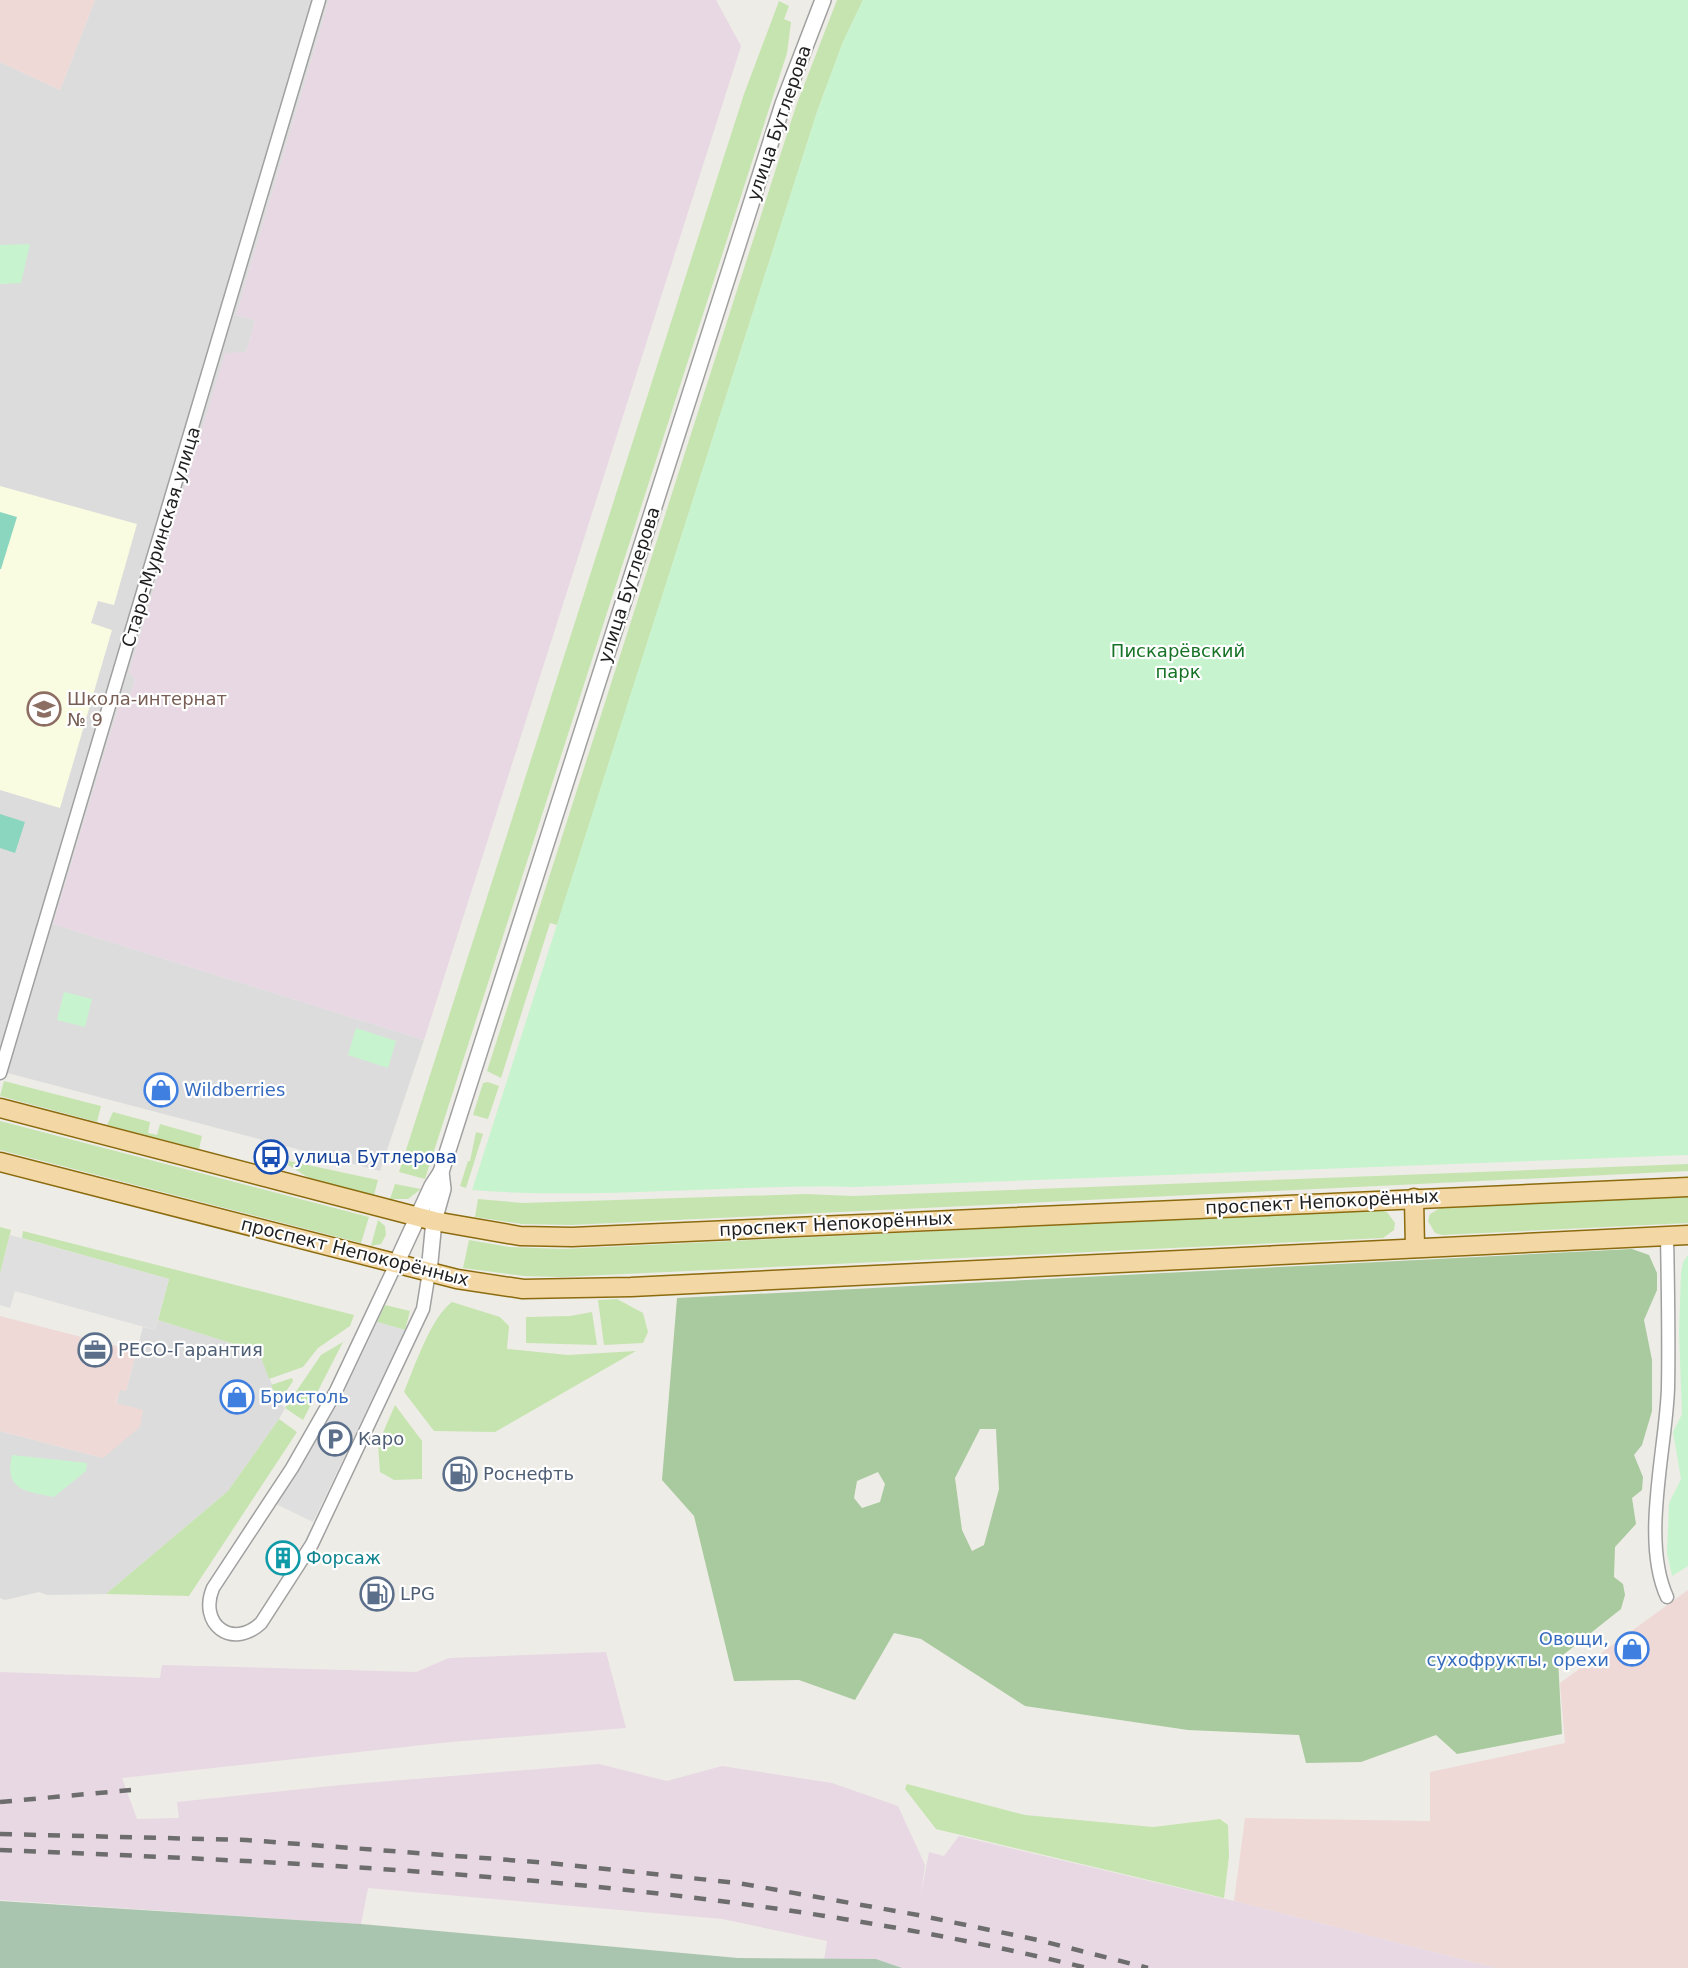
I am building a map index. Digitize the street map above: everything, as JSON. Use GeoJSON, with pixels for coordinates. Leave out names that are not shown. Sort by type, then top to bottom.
{"type":"FeatureCollection","features":[{"type":"Feature","properties":{"kind":"main road","name":"проспект Непокорённых"},"geometry":{"type":"LineString","coordinates":[[0,1108],[427,1219],[520,1236],[547,1237],[1688,1187]]}},
{"type":"Feature","properties":{"kind":"main road","name":"проспект Непокорённых"},"geometry":{"type":"LineString","coordinates":[[0,1162],[429,1272],[494,1286],[561,1289],[1688,1235]]}},
{"type":"Feature","properties":{"kind":"main road"},"geometry":{"type":"LineString","coordinates":[[1413,1198],[1415,1248]]}},
{"type":"Feature","properties":{"kind":"street","name":"Старо-Муринская улица"},"geometry":{"type":"LineString","coordinates":[[0,1073],[319,0]]}},
{"type":"Feature","properties":{"kind":"street","name":"улица Бутлерова"},"geometry":{"type":"LineString","coordinates":[[427,1219],[429,1272],[423,1309],[312,1544],[261,1623],[251,1632],[237,1635],[221,1630],[212,1622],[209,1611],[208,1598],[213,1588],[297,1460],[336,1390],[396,1264],[427,1219],[442,1189],[441,1172],[783,104],[823,0]]}},
{"type":"Feature","properties":{"kind":"street"},"geometry":{"type":"LineString","coordinates":[[1667,1236],[1668,1389],[1656,1540],[1659,1579],[1667,1596]]}},
{"type":"Feature","properties":{"kind":"shaded area"},"geometry":{"type":"Polygon","coordinates":[[[0,0],[95,0],[60,90],[0,62],[0,0]]]}},
{"type":"Feature","properties":{"kind":"shaded area"},"geometry":{"type":"Polygon","coordinates":[[[95,0],[329,0],[236,315],[255,320],[250,339],[246,352],[225,354],[129,672],[135,679],[130,697],[122,695],[53,924],[424,1040],[380,1171],[0,1071],[0,62],[60,90],[95,0]]]}},
{"type":"Feature","properties":{"kind":"shaded area"},"geometry":{"type":"Polygon","coordinates":[[[329,0],[716,0],[741,46],[424,1040],[53,924],[122,695],[130,697],[135,679],[129,672],[225,353],[246,352],[250,339],[255,320],[236,315],[329,0]]]}},
{"type":"Feature","properties":{"kind":"shaded area","name":"Школа-интернат № 9"},"geometry":{"type":"Polygon","coordinates":[[[0,486],[137,524],[114,605],[98,601],[91,623],[112,630],[60,808],[0,790],[0,486]]]}},
{"type":"Feature","properties":{"kind":"shaded area"},"geometry":{"type":"Polygon","coordinates":[[[10,1235],[169,1279],[155,1330],[15,1291],[10,1308],[0,1305],[0,1274],[10,1235]]]}},
{"type":"Feature","properties":{"kind":"shaded area"},"geometry":{"type":"Polygon","coordinates":[[[0,1316],[132,1350],[136,1353],[126,1391],[120,1390],[116,1403],[143,1410],[140,1427],[103,1458],[0,1431],[0,1316]]]}},
{"type":"Feature","properties":{"kind":"shaded area"},"geometry":{"type":"Polygon","coordinates":[[[158,1320],[259,1352],[279,1402],[285,1408],[279,1419],[228,1491],[106,1594],[47,1595],[39,1592],[5,1600],[0,1598],[0,1431],[103,1458],[120,1389],[126,1391],[143,1327],[155,1330],[158,1320]]]}},
{"type":"Feature","properties":{"kind":"shaded area","name":"Каро"},"geometry":{"type":"Polygon","coordinates":[[[377,1322],[405,1330],[313,1522],[276,1504],[342,1397],[377,1322]]]}},
{"type":"Feature","properties":{"kind":"shaded area"},"geometry":{"type":"Polygon","coordinates":[[[1688,1590],[1688,1968],[1496,1968],[1234,1901],[1245,1818],[1430,1821],[1430,1772],[1565,1743],[1560,1683],[1688,1590]]]}},
{"type":"Feature","properties":{"kind":"shaded area"},"geometry":{"type":"Polygon","coordinates":[[[606,1652],[626,1728],[450,1742],[122,1778],[137,1819],[179,1818],[177,1802],[341,1785],[599,1764],[667,1781],[722,1766],[832,1783],[898,1806],[925,1865],[921,1894],[929,1852],[944,1856],[959,1836],[1234,1901],[1496,1968],[902,1968],[876,1959],[824,1960],[827,1941],[722,1919],[368,1888],[361,1924],[0,1900],[0,1672],[160,1678],[162,1665],[416,1672],[449,1658],[606,1652]]]}},
{"type":"Feature","properties":{"kind":"shaded area"},"geometry":{"type":"Polygon","coordinates":[[[0,1901],[361,1924],[738,1958],[876,1959],[902,1968],[0,1968],[0,1901]]]}},
{"type":"Feature","properties":{"kind":"green space"},"geometry":{"type":"Polygon","coordinates":[[[837,0],[863,0],[843,42],[818,109],[557,925],[550,923],[501,1078],[487,1071],[796,106],[837,0]]]}},
{"type":"Feature","properties":{"kind":"green space","name":"Пискарёвский парк"},"geometry":{"type":"Polygon","coordinates":[[[863,0],[1688,0],[1688,1155],[853,1187],[615,1193],[520,1193],[472,1190],[818,109],[843,42],[863,0]]]}},
{"type":"Feature","properties":{"kind":"green space"},"geometry":{"type":"Polygon","coordinates":[[[779,1],[789,6],[784,19],[791,22],[787,53],[425,1179],[399,1172],[744,94],[779,1]]]}},
{"type":"Feature","properties":{"kind":"green space"},"geometry":{"type":"Polygon","coordinates":[[[30,244],[21,283],[0,284],[0,245],[30,244]]]}},
{"type":"Feature","properties":{"kind":"green space"},"geometry":{"type":"Polygon","coordinates":[[[0,512],[17,517],[1,569],[0,569],[0,512]]]}},
{"type":"Feature","properties":{"kind":"green space"},"geometry":{"type":"Polygon","coordinates":[[[0,814],[25,822],[15,853],[0,848],[0,814]]]}},
{"type":"Feature","properties":{"kind":"green space"},"geometry":{"type":"Polygon","coordinates":[[[64,992],[92,999],[85,1027],[57,1020],[64,992]]]}},
{"type":"Feature","properties":{"kind":"green space"},"geometry":{"type":"Polygon","coordinates":[[[356,1028],[396,1041],[388,1068],[348,1055],[356,1028]]]}},
{"type":"Feature","properties":{"kind":"green space"},"geometry":{"type":"Polygon","coordinates":[[[4,1081],[101,1106],[97,1122],[0,1096],[4,1081]]]}},
{"type":"Feature","properties":{"kind":"green space"},"geometry":{"type":"Polygon","coordinates":[[[488,1082],[499,1086],[488,1119],[473,1115],[483,1083],[488,1082]]]}},
{"type":"Feature","properties":{"kind":"green space"},"geometry":{"type":"Polygon","coordinates":[[[113,1112],[150,1122],[148,1133],[157,1135],[160,1124],[202,1136],[199,1149],[107,1125],[113,1112]]]}},
{"type":"Feature","properties":{"kind":"green space"},"geometry":{"type":"Polygon","coordinates":[[[0,1121],[369,1217],[361,1243],[0,1150],[0,1121]]]}},
{"type":"Feature","properties":{"kind":"green space"},"geometry":{"type":"Polygon","coordinates":[[[476,1132],[483,1134],[466,1188],[460,1186],[468,1161],[470,1161],[476,1132]]]}},
{"type":"Feature","properties":{"kind":"green space"},"geometry":{"type":"Polygon","coordinates":[[[289,1161],[378,1180],[374,1195],[309,1178],[288,1165],[289,1161]]]}},
{"type":"Feature","properties":{"kind":"green space"},"geometry":{"type":"Polygon","coordinates":[[[1688,1164],[1688,1171],[571,1225],[522,1224],[475,1217],[478,1199],[523,1203],[806,1194],[853,1196],[1688,1164]]]}},
{"type":"Feature","properties":{"kind":"green space"},"geometry":{"type":"Polygon","coordinates":[[[395,1184],[421,1189],[408,1199],[390,1199],[395,1184]]]}},
{"type":"Feature","properties":{"kind":"green space"},"geometry":{"type":"Polygon","coordinates":[[[1688,1195],[1688,1223],[1442,1235],[1435,1233],[1428,1221],[1430,1214],[1442,1207],[1688,1195]]]}},
{"type":"Feature","properties":{"kind":"green space"},"geometry":{"type":"Polygon","coordinates":[[[1380,1210],[1387,1212],[1395,1223],[1394,1230],[1383,1238],[562,1277],[524,1276],[463,1268],[469,1240],[509,1247],[563,1249],[1380,1210]]]}},
{"type":"Feature","properties":{"kind":"green space"},"geometry":{"type":"Polygon","coordinates":[[[378,1220],[385,1226],[386,1235],[381,1244],[371,1246],[378,1220]]]}},
{"type":"Feature","properties":{"kind":"green space"},"geometry":{"type":"Polygon","coordinates":[[[0,1227],[11,1230],[0,1274],[0,1227]]]}},
{"type":"Feature","properties":{"kind":"green space"},"geometry":{"type":"Polygon","coordinates":[[[23,1231],[354,1315],[350,1326],[318,1348],[303,1367],[269,1379],[259,1352],[158,1320],[169,1279],[22,1238],[23,1231]]]}},
{"type":"Feature","properties":{"kind":"green space"},"geometry":{"type":"Polygon","coordinates":[[[1632,1249],[1649,1255],[1657,1273],[1657,1290],[1644,1320],[1652,1360],[1652,1411],[1642,1445],[1634,1455],[1643,1477],[1642,1490],[1632,1498],[1636,1524],[1615,1547],[1614,1577],[1623,1584],[1625,1595],[1621,1609],[1558,1659],[1562,1734],[1457,1754],[1436,1735],[1361,1762],[1306,1763],[1299,1735],[1188,1730],[1025,1706],[921,1639],[894,1633],[855,1700],[799,1680],[734,1681],[694,1516],[662,1480],[677,1298],[1632,1249]],[[980,1429],[955,1478],[962,1530],[972,1551],[984,1545],[999,1489],[996,1429],[980,1429]],[[878,1472],[857,1481],[854,1498],[862,1508],[880,1502],[885,1484],[878,1472]]]}},
{"type":"Feature","properties":{"kind":"green space"},"geometry":{"type":"Polygon","coordinates":[[[1688,1255],[1688,1566],[1672,1576],[1667,1553],[1669,1503],[1681,1479],[1673,1432],[1682,1414],[1679,1333],[1681,1273],[1683,1262],[1688,1255]]]}},
{"type":"Feature","properties":{"kind":"green space"},"geometry":{"type":"Polygon","coordinates":[[[617,1299],[643,1313],[648,1332],[643,1343],[604,1345],[598,1300],[617,1299]]]}},
{"type":"Feature","properties":{"kind":"green space"},"geometry":{"type":"Polygon","coordinates":[[[452,1302],[500,1317],[509,1326],[507,1349],[568,1355],[636,1351],[495,1432],[434,1431],[404,1392],[430,1331],[444,1309],[452,1302]]]}},
{"type":"Feature","properties":{"kind":"green space"},"geometry":{"type":"Polygon","coordinates":[[[385,1305],[410,1311],[405,1330],[377,1322],[385,1305]]]}},
{"type":"Feature","properties":{"kind":"green space"},"geometry":{"type":"Polygon","coordinates":[[[592,1312],[597,1345],[526,1343],[526,1317],[570,1316],[592,1312]]]}},
{"type":"Feature","properties":{"kind":"green space"},"geometry":{"type":"Polygon","coordinates":[[[343,1342],[303,1420],[285,1408],[321,1355],[343,1342]]]}},
{"type":"Feature","properties":{"kind":"green space"},"geometry":{"type":"Polygon","coordinates":[[[292,1378],[293,1381],[279,1402],[271,1385],[292,1378]]]}},
{"type":"Feature","properties":{"kind":"green space"},"geometry":{"type":"Polygon","coordinates":[[[395,1405],[422,1441],[422,1479],[394,1480],[380,1472],[378,1444],[395,1405]]]}},
{"type":"Feature","properties":{"kind":"green space"},"geometry":{"type":"Polygon","coordinates":[[[279,1419],[297,1432],[189,1596],[106,1594],[228,1491],[279,1419]]]}},
{"type":"Feature","properties":{"kind":"green space"},"geometry":{"type":"Polygon","coordinates":[[[12,1455],[87,1463],[86,1471],[54,1497],[34,1493],[14,1483],[10,1467],[12,1455]]]}},
{"type":"Feature","properties":{"kind":"green space"},"geometry":{"type":"Polygon","coordinates":[[[907,1784],[1025,1815],[1153,1827],[1220,1819],[1228,1825],[1229,1856],[1224,1898],[936,1829],[905,1789],[907,1784]]]}},
{"type":"Feature","properties":{"kind":"railway"},"geometry":{"type":"LineString","coordinates":[[0,1802],[131,1790]]}},
{"type":"Feature","properties":{"kind":"railway"},"geometry":{"type":"LineString","coordinates":[[0,1834],[246,1840],[549,1863],[738,1883],[918,1915],[1038,1940],[1148,1968]]}},
{"type":"Feature","properties":{"kind":"railway"},"geometry":{"type":"LineString","coordinates":[[0,1850],[410,1871],[683,1896],[819,1915],[953,1939],[1087,1968]]}},
{"type":"Feature","properties":{"kind":"place","name":"Школа-интернат № 9"},"geometry":{"type":"Point","coordinates":[44,709]}},
{"type":"Feature","properties":{"kind":"place","name":"Wildberries"},"geometry":{"type":"Point","coordinates":[161,1090]}},
{"type":"Feature","properties":{"kind":"place","name":"улица Бутлерова"},"geometry":{"type":"Point","coordinates":[271,1157]}},
{"type":"Feature","properties":{"kind":"place","name":"РЕСО-Гарантия"},"geometry":{"type":"Point","coordinates":[95,1350]}},
{"type":"Feature","properties":{"kind":"place","name":"Бристоль"},"geometry":{"type":"Point","coordinates":[237,1397]}},
{"type":"Feature","properties":{"kind":"place","name":"Каро"},"geometry":{"type":"Point","coordinates":[335,1439]}},
{"type":"Feature","properties":{"kind":"place","name":"Роснефть"},"geometry":{"type":"Point","coordinates":[460,1474]}},
{"type":"Feature","properties":{"kind":"place","name":"Форсаж"},"geometry":{"type":"Point","coordinates":[283,1558]}},
{"type":"Feature","properties":{"kind":"place","name":"LPG"},"geometry":{"type":"Point","coordinates":[377,1594]}},
{"type":"Feature","properties":{"kind":"place","name":"Овощи, сухофрукты, орехи"},"geometry":{"type":"Point","coordinates":[1632,1649]}}]}
